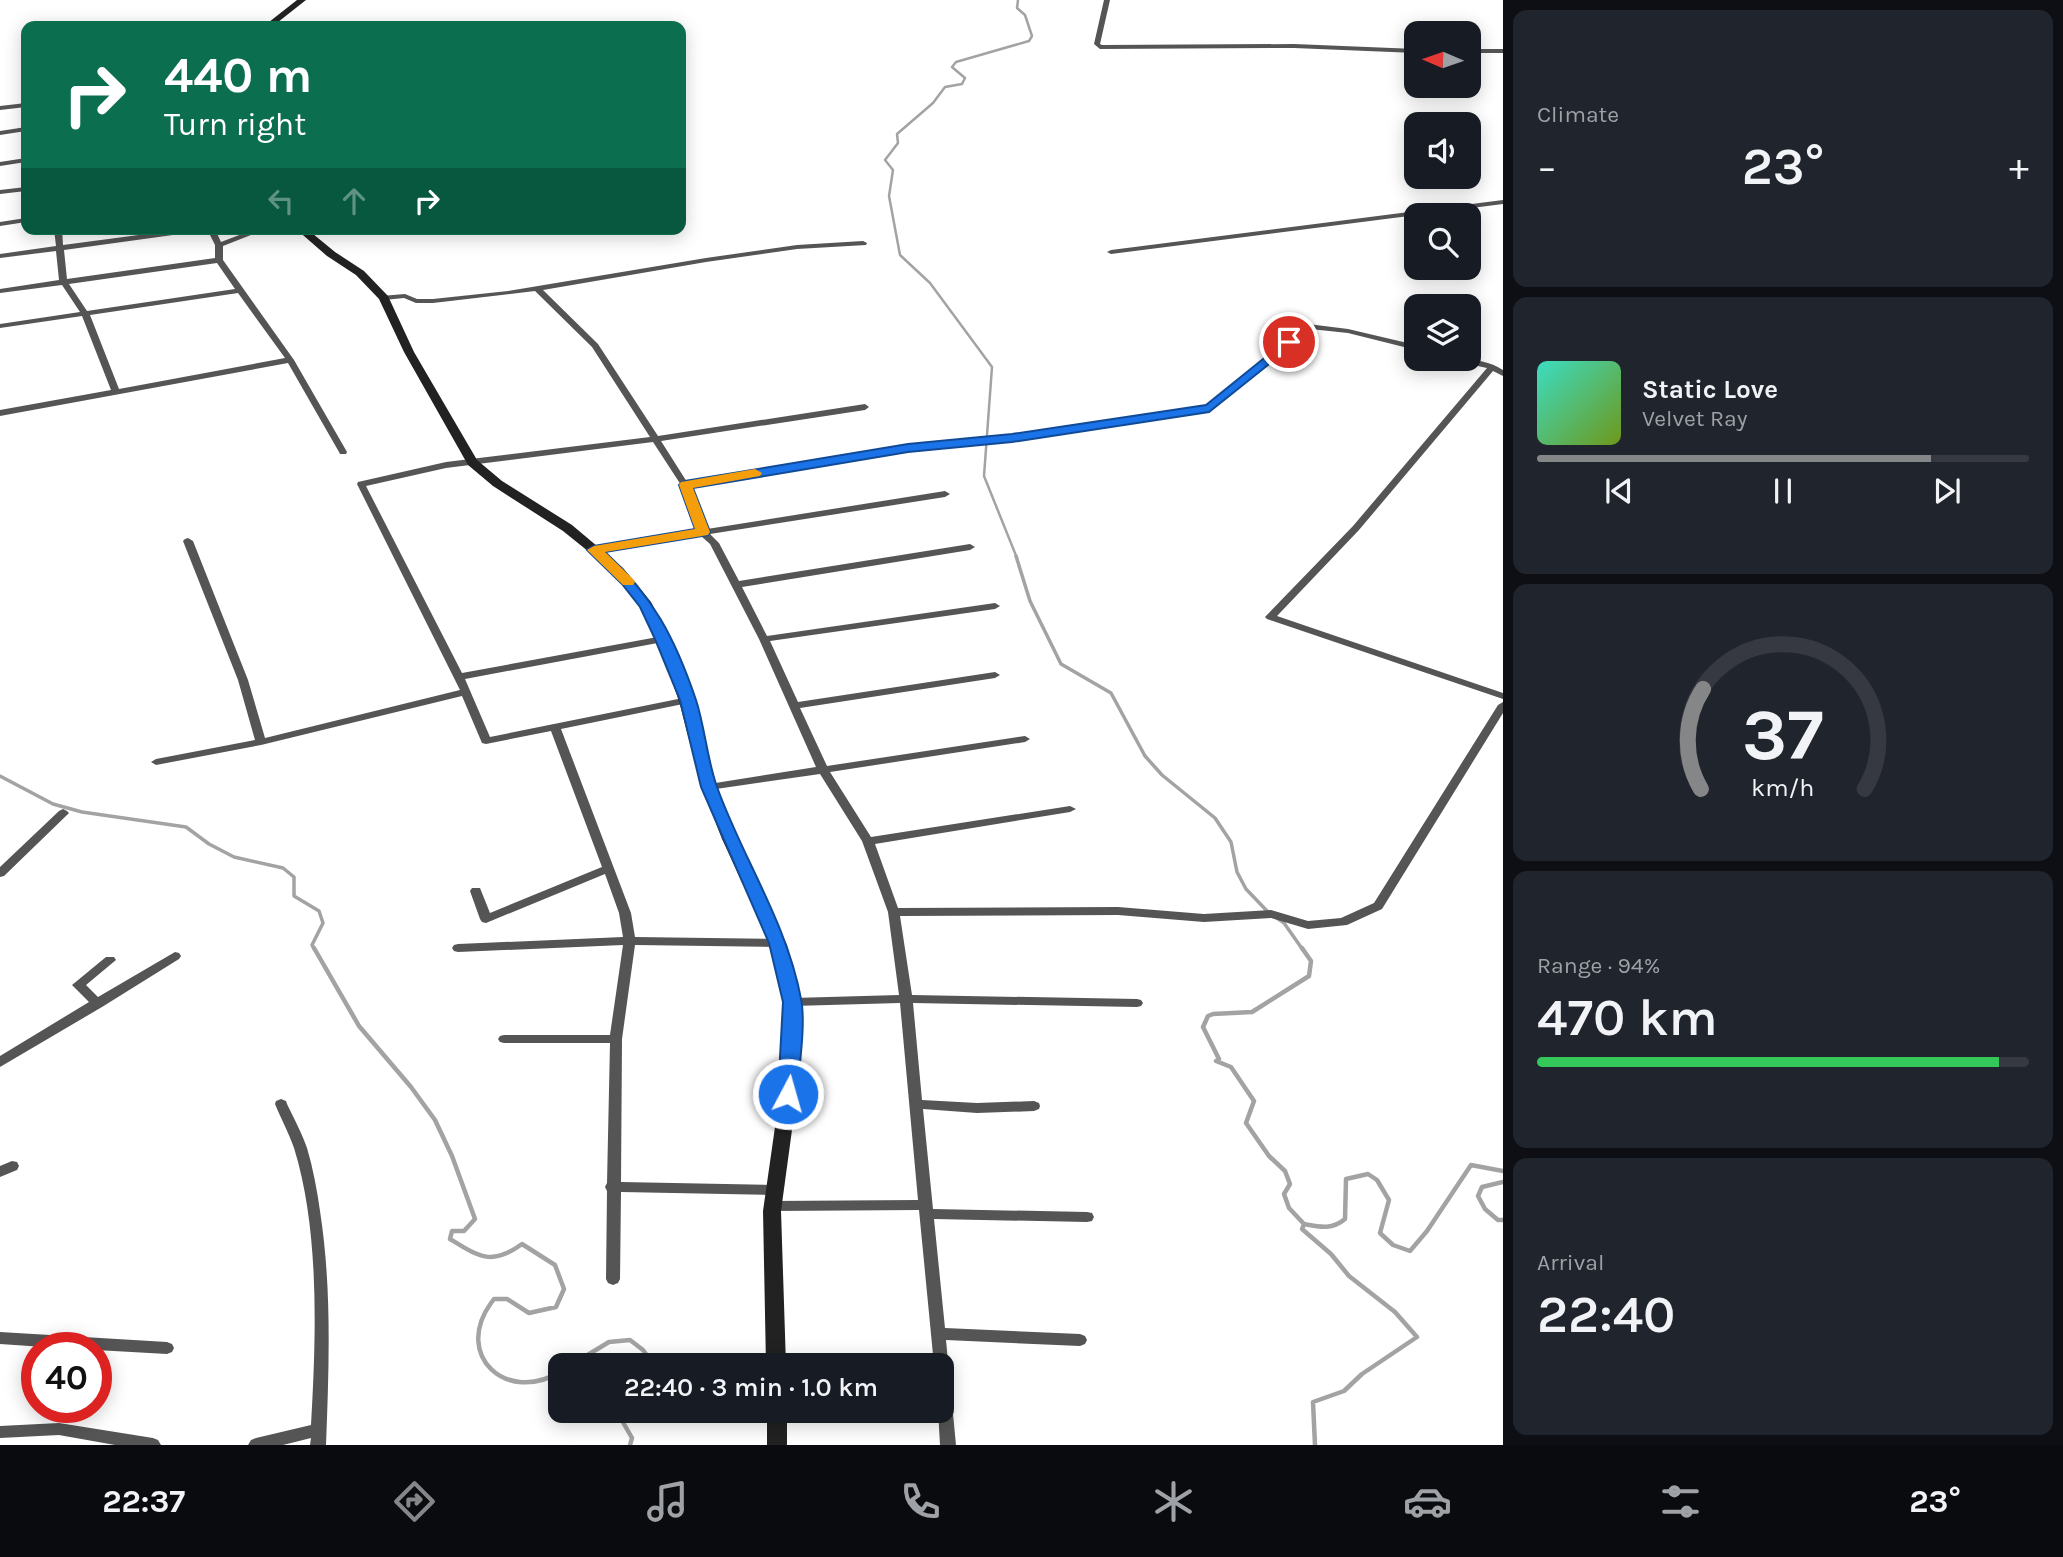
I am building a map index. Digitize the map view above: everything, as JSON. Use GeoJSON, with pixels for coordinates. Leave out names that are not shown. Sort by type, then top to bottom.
{"type":"FeatureCollection","features":[{"type":"Feature","properties":{"kind":"street"},"geometry":{"type":"LineString","coordinates":[[275,21],[302,0]]}},
{"type":"Feature","properties":{"kind":"street"},"geometry":{"type":"LineString","coordinates":[[1107,0],[1097,44],[1100,47],[1294,46],[1404,51]]}},
{"type":"Feature","properties":{"kind":"street"},"geometry":{"type":"LineString","coordinates":[[1481,51],[1503,51]]}},
{"type":"Feature","properties":{"kind":"street"},"geometry":{"type":"LineString","coordinates":[[0,108],[21,105]]}},
{"type":"Feature","properties":{"kind":"street"},"geometry":{"type":"LineString","coordinates":[[0,133],[21,130]]}},
{"type":"Feature","properties":{"kind":"street"},"geometry":{"type":"LineString","coordinates":[[0,164],[21,161]]}},
{"type":"Feature","properties":{"kind":"street"},"geometry":{"type":"LineString","coordinates":[[0,192],[21,190]]}},
{"type":"Feature","properties":{"kind":"street"},"geometry":{"type":"LineString","coordinates":[[1111,252],[1503,202]]}},
{"type":"Feature","properties":{"kind":"street"},"geometry":{"type":"LineString","coordinates":[[0,224],[21,221]]}},
{"type":"Feature","properties":{"kind":"street"},"geometry":{"type":"LineString","coordinates":[[58,235],[63,281],[85,313],[116,392]]}},
{"type":"Feature","properties":{"kind":"street"},"geometry":{"type":"LineString","coordinates":[[0,256],[154,235]]}},
{"type":"Feature","properties":{"kind":"street"},"geometry":{"type":"LineString","coordinates":[[214,235],[219,245],[219,260],[290,360],[343,452]]}},
{"type":"Feature","properties":{"kind":"street"},"geometry":{"type":"LineString","coordinates":[[219,245],[246,235]]}},
{"type":"Feature","properties":{"kind":"street"},"geometry":{"type":"LineString","coordinates":[[309,235],[360,274],[384,298],[409,352],[472,461],[482,473],[548,514],[627,580],[647,607],[663,639],[688,700],[709,787],[778,943],[793,1002],[791,1073],[773,1198],[776,1353]]}},
{"type":"Feature","properties":{"kind":"street"},"geometry":{"type":"LineString","coordinates":[[384,298],[405,296],[416,301],[433,301],[538,289],[797,247],[863,243]]}},
{"type":"Feature","properties":{"kind":"street"},"geometry":{"type":"LineString","coordinates":[[0,291],[219,260]]}},
{"type":"Feature","properties":{"kind":"street"},"geometry":{"type":"LineString","coordinates":[[538,289],[595,346],[685,485],[703,532],[714,543],[764,639],[823,770],[868,841],[894,912],[906,999],[940,1353]]}},
{"type":"Feature","properties":{"kind":"street"},"geometry":{"type":"LineString","coordinates":[[0,326],[241,290]]}},
{"type":"Feature","properties":{"kind":"street"},"geometry":{"type":"LineString","coordinates":[[685,485],[908,448],[1012,438],[1209,408],[1308,326],[1348,331],[1404,345]]}},
{"type":"Feature","properties":{"kind":"street"},"geometry":{"type":"LineString","coordinates":[[0,413],[290,360]]}},
{"type":"Feature","properties":{"kind":"street"},"geometry":{"type":"LineString","coordinates":[[1481,364],[1503,374]]}},
{"type":"Feature","properties":{"kind":"street"},"geometry":{"type":"LineString","coordinates":[[1492,367],[1356,528],[1270,617],[1503,696]]}},
{"type":"Feature","properties":{"kind":"street"},"geometry":{"type":"LineString","coordinates":[[688,700],[486,741],[459,677],[361,484],[446,464],[656,439],[865,407]]}},
{"type":"Feature","properties":{"kind":"street"},"geometry":{"type":"LineString","coordinates":[[594,550],[945,494]]}},
{"type":"Feature","properties":{"kind":"street"},"geometry":{"type":"LineString","coordinates":[[188,541],[243,680],[261,742]]}},
{"type":"Feature","properties":{"kind":"street"},"geometry":{"type":"LineString","coordinates":[[735,585],[970,547]]}},
{"type":"Feature","properties":{"kind":"street"},"geometry":{"type":"LineString","coordinates":[[764,639],[995,606]]}},
{"type":"Feature","properties":{"kind":"street"},"geometry":{"type":"LineString","coordinates":[[459,677],[663,639]]}},
{"type":"Feature","properties":{"kind":"street"},"geometry":{"type":"LineString","coordinates":[[795,706],[995,676]]}},
{"type":"Feature","properties":{"kind":"street"},"geometry":{"type":"LineString","coordinates":[[156,762],[261,742],[466,692]]}},
{"type":"Feature","properties":{"kind":"street"},"geometry":{"type":"LineString","coordinates":[[894,912],[1118,911],[1204,918],[1270,914],[1308,925],[1343,922],[1378,906],[1503,705]]}},
{"type":"Feature","properties":{"kind":"street"},"geometry":{"type":"LineString","coordinates":[[555,727],[625,913],[630,941],[616,1039],[612,1187],[613,1279]]}},
{"type":"Feature","properties":{"kind":"street"},"geometry":{"type":"LineString","coordinates":[[709,787],[1025,739]]}},
{"type":"Feature","properties":{"kind":"street"},"geometry":{"type":"LineString","coordinates":[[868,841],[1070,809]]}},
{"type":"Feature","properties":{"kind":"street"},"geometry":{"type":"LineString","coordinates":[[0,873],[63,813]]}},
{"type":"Feature","properties":{"kind":"street"},"geometry":{"type":"LineString","coordinates":[[476,891],[486,919],[607,869]]}},
{"type":"Feature","properties":{"kind":"street"},"geometry":{"type":"LineString","coordinates":[[458,948],[630,941],[778,943]]}},
{"type":"Feature","properties":{"kind":"street"},"geometry":{"type":"LineString","coordinates":[[0,1062],[175,956]]}},
{"type":"Feature","properties":{"kind":"street"},"geometry":{"type":"LineString","coordinates":[[98,1004],[78,985],[110,960]]}},
{"type":"Feature","properties":{"kind":"street"},"geometry":{"type":"LineString","coordinates":[[793,1002],[906,999],[1137,1003]]}},
{"type":"Feature","properties":{"kind":"street"},"geometry":{"type":"LineString","coordinates":[[504,1039],[616,1039]]}},
{"type":"Feature","properties":{"kind":"street"},"geometry":{"type":"LineString","coordinates":[[256,1445],[319,1437],[321,1361],[317,1224],[303,1155],[281,1104]]}},
{"type":"Feature","properties":{"kind":"street"},"geometry":{"type":"LineString","coordinates":[[915,1104],[977,1108],[1034,1107]]}},
{"type":"Feature","properties":{"kind":"street"},"geometry":{"type":"LineString","coordinates":[[612,1187],[926,1209],[1087,1217]]}},
{"type":"Feature","properties":{"kind":"street"},"geometry":{"type":"LineString","coordinates":[[938,1334],[1080,1340]]}},
{"type":"Feature","properties":{"kind":"street"},"geometry":{"type":"LineString","coordinates":[[0,1338],[167,1348]]}},
{"type":"Feature","properties":{"kind":"street"},"geometry":{"type":"LineString","coordinates":[[777,1423],[778,1445]]}},
{"type":"Feature","properties":{"kind":"street"},"geometry":{"type":"LineString","coordinates":[[946,1423],[948,1445]]}},
{"type":"Feature","properties":{"kind":"street"},"geometry":{"type":"LineString","coordinates":[[0,1432],[59,1429],[153,1445]]}},
{"type":"Feature","properties":{"kind":"waterway"},"geometry":{"type":"LineString","coordinates":[[1017,558],[984,476],[992,367],[930,283],[900,255],[889,196],[893,170],[885,160],[898,143],[897,134],[933,103],[945,87],[962,84],[965,78],[952,67],[956,62],[1029,41],[1032,36],[1025,15],[1017,8],[1018,0]]}},
{"type":"Feature","properties":{"kind":"waterway"},"geometry":{"type":"LineString","coordinates":[[1016,556],[1030,601],[1061,664],[1111,693],[1145,756],[1162,775],[1215,818],[1231,842],[1237,872],[1246,889],[1268,912]]}},
{"type":"Feature","properties":{"kind":"waterway"},"geometry":{"type":"LineString","coordinates":[[0,776],[53,804],[82,812],[186,827],[209,844],[234,857],[283,868],[294,877],[294,896],[319,911],[323,923],[312,945],[315,950]]}},
{"type":"Feature","properties":{"kind":"waterway"},"geometry":{"type":"LineString","coordinates":[[1277,918],[1284,923],[1303,950]]}},
{"type":"Feature","properties":{"kind":"waterway"},"geometry":{"type":"LineString","coordinates":[[314,948],[359,1026],[435,1120],[452,1156],[475,1219],[464,1231],[452,1231],[450,1239],[478,1254],[494,1257],[522,1244],[555,1265],[564,1289],[556,1307],[529,1313],[507,1299],[494,1299],[481,1322],[478,1341],[482,1357],[491,1369],[505,1378],[522,1382],[548,1377]]}},
{"type":"Feature","properties":{"kind":"waterway"},"geometry":{"type":"LineString","coordinates":[[1302,948],[1311,961],[1309,976],[1252,1012],[1208,1016],[1203,1027],[1219,1059],[1216,1061],[1231,1067],[1254,1101],[1246,1123],[1269,1156],[1285,1171],[1290,1184],[1284,1194],[1289,1208],[1304,1224]]}},
{"type":"Feature","properties":{"kind":"waterway"},"geometry":{"type":"LineString","coordinates":[[1304,1224],[1331,1226],[1345,1219],[1346,1179],[1368,1174],[1377,1180],[1389,1200],[1380,1233],[1393,1245],[1410,1251],[1427,1231],[1471,1165],[1503,1171]]}},
{"type":"Feature","properties":{"kind":"waterway"},"geometry":{"type":"LineString","coordinates":[[1503,1182],[1482,1187],[1478,1196],[1485,1209],[1498,1220],[1503,1220]]}},
{"type":"Feature","properties":{"kind":"waterway"},"geometry":{"type":"LineString","coordinates":[[1304,1224],[1302,1229],[1331,1254],[1349,1276],[1395,1312],[1417,1337],[1362,1374],[1344,1391],[1313,1402],[1315,1445]]}},
{"type":"Feature","properties":{"kind":"waterway"},"geometry":{"type":"LineString","coordinates":[[591,1353],[609,1342],[630,1340],[645,1353]]}},
{"type":"Feature","properties":{"kind":"waterway"},"geometry":{"type":"LineString","coordinates":[[623,1423],[632,1438],[630,1445]]}},
{"type":"Feature","properties":{"kind":"slow traffic"},"geometry":{"type":"LineString","coordinates":[[628,582],[594,550],[703,532],[685,485],[755,473]]}},
{"type":"Feature","properties":{"kind":"route"},"geometry":{"type":"LineString","coordinates":[[788,1094],[793,1002],[778,943],[709,787],[688,700],[663,639],[647,607],[627,580],[594,550],[703,532],[685,485],[908,448],[1012,438],[1209,408],[1289,342]]}}]}
